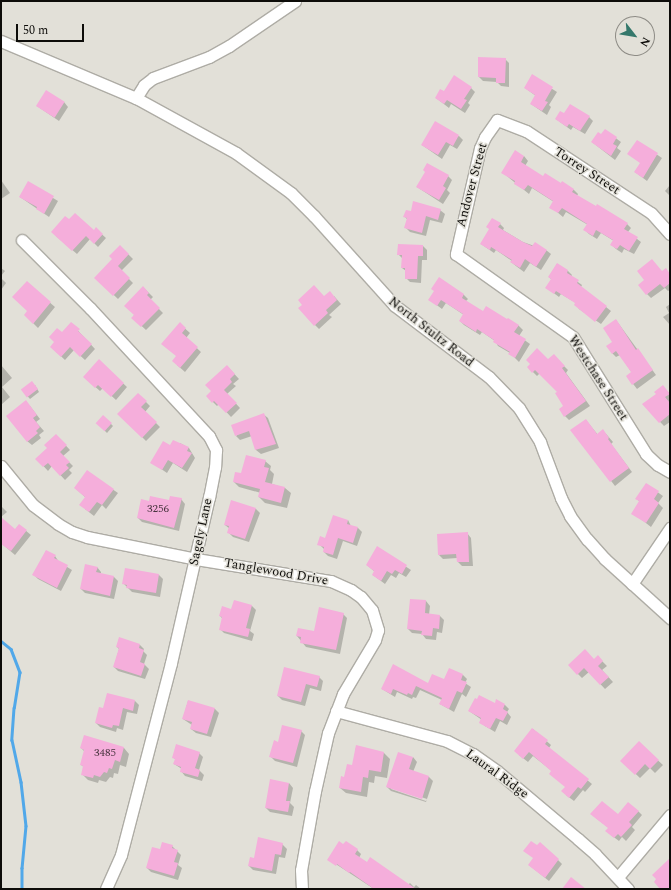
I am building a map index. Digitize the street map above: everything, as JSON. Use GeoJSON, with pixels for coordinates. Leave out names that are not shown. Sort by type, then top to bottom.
{"type":"FeatureCollection","features":[{"type":"Feature","properties":{"kind":"street"},"geometry":{"type":"LineString","coordinates":[[136,98],[144,85],[153,78],[209,57],[229,46],[295,1]]}},
{"type":"Feature","properties":{"kind":"street","name":"North Stultz Road"},"geometry":{"type":"LineString","coordinates":[[1,41],[136,98],[236,153],[291,193],[394,305],[489,377],[519,408],[540,442],[560,498],[570,516],[587,539],[605,559],[670,618]]}},
{"type":"Feature","properties":{"kind":"street","name":"Torrey Street"},"geometry":{"type":"LineString","coordinates":[[497,120],[526,131],[651,213],[670,234]]}},
{"type":"Feature","properties":{"kind":"street","name":"Andover Street"},"geometry":{"type":"LineString","coordinates":[[456,254],[480,148],[485,137],[497,120]]}},
{"type":"Feature","properties":{"kind":"street","name":"Sagely Lane"},"geometry":{"type":"LineString","coordinates":[[22,240],[90,308],[209,436],[216,450],[215,467],[196,558],[171,663],[121,854],[106,889]]}},
{"type":"Feature","properties":{"kind":"street","name":"Westchase Street"},"geometry":{"type":"LineString","coordinates":[[456,254],[573,337],[646,454],[658,465],[670,472]]}},
{"type":"Feature","properties":{"kind":"street","name":"Tanglewood Drive"},"geometry":{"type":"LineString","coordinates":[[1,466],[33,505],[58,524],[72,532],[87,537],[196,558],[332,581],[351,590],[367,603],[372,610],[378,630],[375,640],[343,694],[328,733],[315,791],[301,870],[302,889]]}},
{"type":"Feature","properties":{"kind":"street"},"geometry":{"type":"LineString","coordinates":[[632,584],[670,528]]}},
{"type":"Feature","properties":{"kind":"street","name":"Laural Ridge"},"geometry":{"type":"LineString","coordinates":[[336,711],[440,739],[473,754],[497,771],[578,839],[618,877],[628,889]]}},
{"type":"Feature","properties":{"kind":"street"},"geometry":{"type":"LineString","coordinates":[[618,877],[670,815]]}},
{"type":"Feature","properties":{"kind":"building"},"geometry":{"type":"Polygon","coordinates":[[[478,57],[506,58],[505,83],[496,83],[496,78],[478,77],[478,57]]]}},
{"type":"Feature","properties":{"kind":"building"},"geometry":{"type":"Polygon","coordinates":[[[532,74],[553,87],[545,101],[548,102],[542,111],[530,104],[535,95],[524,88],[532,74]]]}},
{"type":"Feature","properties":{"kind":"building"},"geometry":{"type":"Polygon","coordinates":[[[454,75],[472,87],[464,99],[467,100],[461,109],[447,100],[444,104],[435,98],[440,89],[444,91],[454,75]]]}},
{"type":"Feature","properties":{"kind":"building"},"geometry":{"type":"Polygon","coordinates":[[[46,90],[65,102],[55,118],[36,106],[46,90]]]}},
{"type":"Feature","properties":{"kind":"building"},"geometry":{"type":"Polygon","coordinates":[[[570,104],[590,116],[580,131],[569,124],[567,127],[555,119],[560,111],[564,113],[570,104]]]}},
{"type":"Feature","properties":{"kind":"building"},"geometry":{"type":"Polygon","coordinates":[[[435,121],[459,135],[453,146],[446,142],[438,155],[421,145],[435,121]]]}},
{"type":"Feature","properties":{"kind":"building"},"geometry":{"type":"Polygon","coordinates":[[[605,129],[617,137],[613,144],[617,146],[611,156],[591,142],[598,132],[601,134],[605,129]]]}},
{"type":"Feature","properties":{"kind":"building"},"geometry":{"type":"Polygon","coordinates":[[[637,140],[658,153],[643,178],[634,172],[640,163],[627,154],[637,140]]]}},
{"type":"Feature","properties":{"kind":"building"},"geometry":{"type":"Polygon","coordinates":[[[515,150],[524,156],[521,162],[543,176],[545,173],[561,183],[562,181],[574,189],[572,192],[596,206],[597,204],[628,223],[624,229],[638,237],[629,251],[620,245],[617,249],[610,245],[613,240],[596,230],[593,236],[583,230],[587,224],[562,208],[558,213],[549,208],[553,201],[528,185],[524,190],[514,184],[515,181],[501,173],[515,150]]]}},
{"type":"Feature","properties":{"kind":"building"},"geometry":{"type":"Polygon","coordinates":[[[427,163],[449,175],[443,186],[446,188],[439,200],[416,187],[425,172],[423,170],[427,163]]]}},
{"type":"Feature","properties":{"kind":"building"},"geometry":{"type":"Polygon","coordinates":[[[28,181],[54,196],[44,214],[36,209],[37,207],[19,197],[28,181]]]}},
{"type":"Feature","properties":{"kind":"building"},"geometry":{"type":"Polygon","coordinates":[[[413,201],[441,209],[438,220],[426,216],[422,233],[404,228],[407,218],[403,217],[406,210],[411,211],[413,201]]]}},
{"type":"Feature","properties":{"kind":"building"},"geometry":{"type":"Polygon","coordinates":[[[75,213],[94,230],[96,227],[103,234],[94,244],[86,236],[72,251],[51,232],[65,216],[69,219],[75,213]]]}},
{"type":"Feature","properties":{"kind":"building"},"geometry":{"type":"Polygon","coordinates":[[[492,218],[501,223],[498,227],[523,242],[532,246],[535,242],[547,250],[536,267],[525,259],[520,268],[510,262],[512,260],[491,247],[490,250],[480,244],[489,229],[486,227],[492,218]]]}},
{"type":"Feature","properties":{"kind":"building"},"geometry":{"type":"Polygon","coordinates":[[[398,244],[423,245],[423,256],[418,256],[417,279],[405,279],[405,268],[401,268],[402,255],[397,255],[398,244]]]}},
{"type":"Feature","properties":{"kind":"building"},"geometry":{"type":"Polygon","coordinates":[[[120,245],[129,254],[118,266],[130,278],[113,296],[94,278],[112,259],[109,256],[120,245]]]}},
{"type":"Feature","properties":{"kind":"building"},"geometry":{"type":"Polygon","coordinates":[[[652,259],[662,271],[666,268],[670,274],[670,283],[664,288],[660,284],[646,295],[638,285],[644,280],[637,271],[652,259]]]}},
{"type":"Feature","properties":{"kind":"building"},"geometry":{"type":"Polygon","coordinates":[[[557,263],[568,270],[567,273],[579,280],[577,283],[607,306],[595,322],[574,305],[575,303],[556,291],[554,294],[545,288],[551,279],[548,277],[557,263]]]}},
{"type":"Feature","properties":{"kind":"building"},"geometry":{"type":"Polygon","coordinates":[[[439,277],[464,294],[462,298],[483,311],[486,306],[519,325],[514,332],[526,339],[515,358],[508,354],[510,352],[493,342],[494,340],[477,329],[476,332],[459,321],[463,314],[441,300],[437,306],[428,300],[434,291],[431,289],[439,277]]]}},
{"type":"Feature","properties":{"kind":"building"},"geometry":{"type":"Polygon","coordinates":[[[27,281],[51,302],[33,324],[24,315],[27,311],[12,297],[27,281]]]}},
{"type":"Feature","properties":{"kind":"building"},"geometry":{"type":"Polygon","coordinates":[[[314,285],[324,296],[330,291],[337,300],[326,310],[328,313],[314,326],[298,308],[302,305],[298,300],[314,285]]]}},
{"type":"Feature","properties":{"kind":"building"},"geometry":{"type":"Polygon","coordinates":[[[143,286],[149,293],[147,295],[160,308],[141,327],[131,318],[134,315],[124,306],[143,286]]]}},
{"type":"Feature","properties":{"kind":"building"},"geometry":{"type":"Polygon","coordinates":[[[616,319],[636,350],[638,348],[653,370],[632,385],[626,376],[631,372],[616,351],[612,354],[606,346],[612,342],[603,328],[616,319]]]}},
{"type":"Feature","properties":{"kind":"building"},"geometry":{"type":"Polygon","coordinates":[[[71,322],[80,329],[78,331],[92,344],[80,357],[70,347],[61,357],[50,347],[54,342],[49,337],[57,328],[62,332],[71,322]]]}},
{"type":"Feature","properties":{"kind":"building"},"geometry":{"type":"Polygon","coordinates":[[[180,322],[186,328],[182,333],[198,347],[180,368],[172,361],[176,356],[161,344],[180,322]]]}},
{"type":"Feature","properties":{"kind":"building"},"geometry":{"type":"Polygon","coordinates":[[[537,348],[548,359],[554,354],[565,366],[562,368],[586,401],[564,417],[559,409],[563,406],[555,393],[557,392],[535,370],[532,373],[527,367],[530,364],[526,360],[537,348]]]}},
{"type":"Feature","properties":{"kind":"building"},"geometry":{"type":"Polygon","coordinates":[[[99,359],[124,383],[111,397],[98,385],[95,388],[83,377],[99,359]]]}},
{"type":"Feature","properties":{"kind":"building"},"geometry":{"type":"Polygon","coordinates":[[[227,365],[235,374],[230,379],[232,382],[224,390],[237,403],[226,413],[214,401],[212,403],[206,396],[211,391],[205,385],[227,365]]]}},
{"type":"Feature","properties":{"kind":"building"},"geometry":{"type":"Polygon","coordinates":[[[32,381],[38,389],[27,397],[21,389],[32,381]]]}},
{"type":"Feature","properties":{"kind":"building"},"geometry":{"type":"Polygon","coordinates":[[[663,385],[670,394],[665,397],[670,403],[670,414],[659,423],[642,404],[656,394],[654,392],[663,385]]]}},
{"type":"Feature","properties":{"kind":"building"},"geometry":{"type":"Polygon","coordinates":[[[138,393],[147,401],[141,407],[157,422],[142,438],[117,414],[138,393]]]}},
{"type":"Feature","properties":{"kind":"building"},"geometry":{"type":"Polygon","coordinates":[[[26,400],[37,415],[33,418],[40,427],[36,431],[38,433],[27,442],[6,416],[26,400]]]}},
{"type":"Feature","properties":{"kind":"building"},"geometry":{"type":"Polygon","coordinates":[[[264,413],[276,444],[255,450],[249,431],[235,436],[231,425],[264,413]]]}},
{"type":"Feature","properties":{"kind":"building"},"geometry":{"type":"Polygon","coordinates":[[[103,415],[112,423],[105,431],[96,423],[103,415]]]}},
{"type":"Feature","properties":{"kind":"building"},"geometry":{"type":"Polygon","coordinates":[[[586,419],[597,434],[603,429],[609,438],[608,439],[629,468],[610,482],[570,430],[586,419]]]}},
{"type":"Feature","properties":{"kind":"building"},"geometry":{"type":"Polygon","coordinates":[[[56,434],[67,445],[60,452],[70,462],[66,465],[69,468],[60,476],[48,463],[43,467],[35,459],[47,448],[44,445],[56,434]]]}},
{"type":"Feature","properties":{"kind":"building"},"geometry":{"type":"Polygon","coordinates":[[[173,440],[189,447],[187,451],[192,453],[182,468],[168,460],[162,470],[150,463],[163,441],[170,445],[173,440]]]}},
{"type":"Feature","properties":{"kind":"building"},"geometry":{"type":"Polygon","coordinates":[[[246,455],[266,460],[264,467],[269,468],[265,482],[285,487],[281,503],[258,497],[260,489],[233,482],[235,472],[241,473],[246,455]]]}},
{"type":"Feature","properties":{"kind":"building"},"geometry":{"type":"Polygon","coordinates":[[[87,470],[114,489],[102,505],[97,502],[89,512],[79,505],[85,497],[74,488],[87,470]]]}},
{"type":"Feature","properties":{"kind":"building"},"geometry":{"type":"Polygon","coordinates":[[[646,483],[659,491],[654,499],[659,503],[646,523],[631,514],[639,501],[635,499],[646,483]]]}},
{"type":"Feature","properties":{"kind":"building"},"geometry":{"type":"Polygon","coordinates":[[[150,496],[169,500],[170,496],[182,498],[174,528],[137,518],[141,499],[149,501],[150,496]]]}},
{"type":"Feature","properties":{"kind":"building"},"geometry":{"type":"Polygon","coordinates":[[[231,500],[256,508],[245,539],[227,533],[229,526],[224,525],[231,500]]]}},
{"type":"Feature","properties":{"kind":"building"},"geometry":{"type":"Polygon","coordinates":[[[333,515],[348,520],[347,524],[358,527],[353,543],[338,538],[333,555],[323,552],[324,547],[317,545],[320,536],[325,538],[333,515]]]}},
{"type":"Feature","properties":{"kind":"building"},"geometry":{"type":"Polygon","coordinates":[[[1,517],[15,529],[19,524],[27,530],[11,551],[1,544],[1,517]]]}},
{"type":"Feature","properties":{"kind":"building"},"geometry":{"type":"Polygon","coordinates":[[[468,532],[469,562],[457,562],[456,554],[438,555],[437,534],[468,532]]]}},
{"type":"Feature","properties":{"kind":"building"},"geometry":{"type":"Polygon","coordinates":[[[377,546],[407,565],[402,574],[395,570],[392,574],[387,571],[381,581],[372,575],[374,571],[366,565],[377,546]]]}},
{"type":"Feature","properties":{"kind":"building"},"geometry":{"type":"Polygon","coordinates":[[[46,550],[56,555],[54,558],[68,565],[57,588],[32,575],[46,550]]]}},
{"type":"Feature","properties":{"kind":"building"},"geometry":{"type":"Polygon","coordinates":[[[85,564],[98,567],[96,572],[114,576],[110,596],[80,589],[85,564]]]}},
{"type":"Feature","properties":{"kind":"building"},"geometry":{"type":"Polygon","coordinates":[[[125,568],[159,574],[156,593],[126,588],[127,585],[122,584],[125,568]]]}},
{"type":"Feature","properties":{"kind":"building"},"geometry":{"type":"Polygon","coordinates":[[[410,599],[426,600],[425,613],[440,615],[439,629],[433,628],[432,636],[421,635],[422,631],[407,629],[410,599]]]}},
{"type":"Feature","properties":{"kind":"building"},"geometry":{"type":"Polygon","coordinates":[[[234,600],[252,605],[246,628],[250,629],[248,637],[219,630],[222,617],[219,616],[222,606],[231,609],[234,600]]]}},
{"type":"Feature","properties":{"kind":"building"},"geometry":{"type":"Polygon","coordinates":[[[319,607],[344,613],[336,650],[300,643],[301,637],[296,636],[298,628],[314,631],[319,607]]]}},
{"type":"Feature","properties":{"kind":"building"},"geometry":{"type":"Polygon","coordinates":[[[119,637],[140,644],[139,648],[144,650],[140,662],[145,664],[141,676],[113,667],[119,648],[116,647],[119,637]]]}},
{"type":"Feature","properties":{"kind":"building"},"geometry":{"type":"Polygon","coordinates":[[[585,649],[594,659],[598,655],[603,661],[598,666],[609,677],[600,685],[584,668],[577,675],[568,665],[585,649]]]}},
{"type":"Feature","properties":{"kind":"building"},"geometry":{"type":"Polygon","coordinates":[[[393,664],[428,683],[432,674],[444,679],[449,668],[463,674],[461,680],[467,682],[462,693],[457,691],[449,709],[439,704],[442,698],[416,686],[412,695],[408,693],[407,695],[393,689],[391,694],[381,689],[393,664]]]}},
{"type":"Feature","properties":{"kind":"building"},"geometry":{"type":"Polygon","coordinates":[[[284,667],[320,676],[317,687],[306,684],[301,702],[277,696],[284,667]]]}},
{"type":"Feature","properties":{"kind":"building"},"geometry":{"type":"Polygon","coordinates":[[[107,693],[135,700],[133,711],[123,708],[119,726],[113,725],[112,728],[95,723],[99,707],[103,708],[107,693]]]}},
{"type":"Feature","properties":{"kind":"building"},"geometry":{"type":"Polygon","coordinates":[[[479,695],[495,703],[496,699],[505,704],[503,709],[508,712],[503,721],[496,718],[490,729],[479,723],[481,718],[468,711],[475,698],[477,699],[479,695]]]}},
{"type":"Feature","properties":{"kind":"building"},"geometry":{"type":"Polygon","coordinates":[[[188,700],[215,708],[207,734],[190,729],[192,722],[182,719],[188,700]]]}},
{"type":"Feature","properties":{"kind":"building"},"geometry":{"type":"Polygon","coordinates":[[[282,725],[302,730],[293,763],[269,757],[274,740],[278,742],[282,725]]]}},
{"type":"Feature","properties":{"kind":"building"},"geometry":{"type":"Polygon","coordinates":[[[532,728],[548,740],[545,744],[589,779],[581,789],[578,787],[569,798],[561,791],[565,787],[549,774],[551,771],[529,752],[523,759],[514,751],[532,728]]]}},
{"type":"Feature","properties":{"kind":"building"},"geometry":{"type":"Polygon","coordinates":[[[84,735],[124,747],[120,762],[115,760],[112,769],[109,768],[107,773],[104,772],[100,777],[94,775],[93,778],[81,775],[83,766],[80,765],[84,750],[80,748],[84,735]]]}},
{"type":"Feature","properties":{"kind":"building"},"geometry":{"type":"Polygon","coordinates":[[[639,741],[659,760],[650,769],[645,764],[635,775],[620,761],[639,741]]]}},
{"type":"Feature","properties":{"kind":"building"},"geometry":{"type":"Polygon","coordinates":[[[176,744],[200,752],[195,768],[200,770],[198,777],[180,772],[181,767],[173,764],[175,759],[172,758],[176,744]]]}},
{"type":"Feature","properties":{"kind":"building"},"geometry":{"type":"Polygon","coordinates":[[[356,745],[384,752],[381,772],[369,770],[368,778],[363,777],[361,792],[339,788],[341,776],[344,777],[347,764],[352,765],[356,745]]]}},
{"type":"Feature","properties":{"kind":"building"},"geometry":{"type":"Polygon","coordinates":[[[398,752],[413,757],[409,769],[429,776],[422,799],[386,787],[398,752]]]}},
{"type":"Feature","properties":{"kind":"building"},"geometry":{"type":"Polygon","coordinates":[[[270,779],[289,783],[286,801],[290,801],[288,812],[265,808],[270,779]]]}},
{"type":"Feature","properties":{"kind":"building"},"geometry":{"type":"Polygon","coordinates":[[[602,801],[618,814],[628,802],[639,811],[629,822],[632,825],[621,837],[618,834],[614,838],[605,831],[608,828],[590,814],[602,801]]]}},
{"type":"Feature","properties":{"kind":"building"},"geometry":{"type":"Polygon","coordinates":[[[258,837],[283,843],[281,855],[275,854],[272,871],[248,866],[250,857],[254,858],[258,837]]]}},
{"type":"Feature","properties":{"kind":"building"},"geometry":{"type":"Polygon","coordinates":[[[339,841],[343,844],[346,841],[358,849],[355,854],[367,862],[370,857],[416,889],[374,889],[337,864],[336,866],[327,860],[339,841]]]}},
{"type":"Feature","properties":{"kind":"building"},"geometry":{"type":"Polygon","coordinates":[[[531,841],[537,845],[540,842],[559,859],[545,878],[528,865],[533,858],[523,851],[531,841]]]}},
{"type":"Feature","properties":{"kind":"building"},"geometry":{"type":"Polygon","coordinates":[[[162,842],[173,845],[172,848],[178,850],[174,862],[178,863],[174,876],[146,868],[152,847],[160,849],[162,842]]]}},
{"type":"Feature","properties":{"kind":"building"},"geometry":{"type":"Polygon","coordinates":[[[670,858],[670,889],[660,889],[654,882],[656,879],[652,875],[670,858]]]}},
{"type":"Feature","properties":{"kind":"building"},"geometry":{"type":"Polygon","coordinates":[[[571,877],[586,889],[562,889],[571,877]]]}},
{"type":"Feature","properties":{"kind":"waterway"},"geometry":{"type":"LineString","coordinates":[[1,641],[11,649],[20,672],[14,708],[12,740],[21,782],[26,826],[22,868],[22,889]]}}]}
